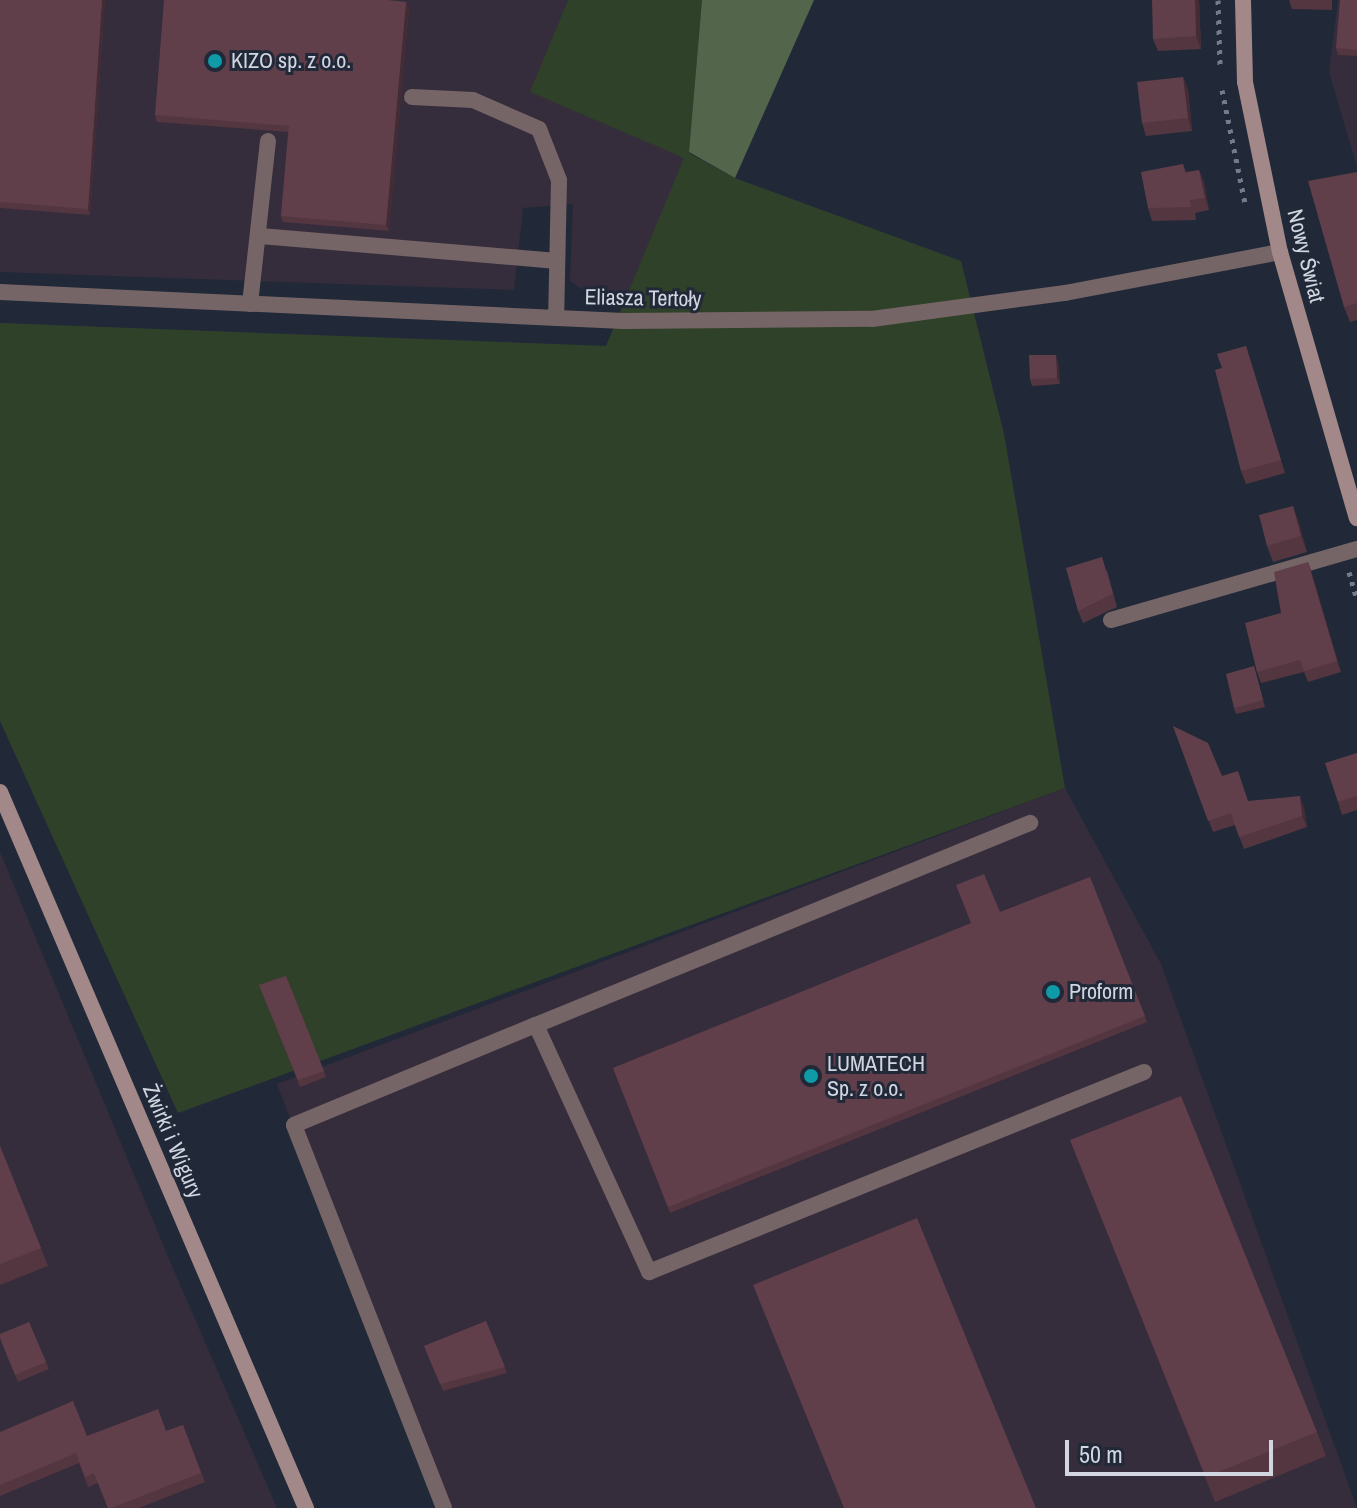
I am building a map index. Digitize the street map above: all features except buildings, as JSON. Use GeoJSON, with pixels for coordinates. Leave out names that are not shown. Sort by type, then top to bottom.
{"type":"FeatureCollection","features":[{"type":"Feature","properties":{"kind":"street","name":"Nowy Świat"},"geometry":{"type":"LineString","coordinates":[[1243,0],[1245,82],[1280,252],[1357,518]]}},
{"type":"Feature","properties":{"kind":"street"},"geometry":{"type":"LineString","coordinates":[[412,97],[473,100],[539,129],[559,180],[556,318]]}},
{"type":"Feature","properties":{"kind":"street"},"geometry":{"type":"LineString","coordinates":[[250,304],[260,236],[268,141]]}},
{"type":"Feature","properties":{"kind":"street"},"geometry":{"type":"LineString","coordinates":[[260,236],[557,261]]}},
{"type":"Feature","properties":{"kind":"street","name":"Eliasza Tertoły"},"geometry":{"type":"LineString","coordinates":[[0,292],[556,318],[872,319],[1065,293],[1280,252]]}},
{"type":"Feature","properties":{"kind":"street"},"geometry":{"type":"LineString","coordinates":[[1111,620],[1357,549]]}},
{"type":"Feature","properties":{"kind":"street","name":"Żwirki i Wigury"},"geometry":{"type":"LineString","coordinates":[[0,792],[6,823],[306,1508]]}},
{"type":"Feature","properties":{"kind":"street"},"geometry":{"type":"LineString","coordinates":[[444,1508],[294,1125],[1030,823]]}},
{"type":"Feature","properties":{"kind":"street"},"geometry":{"type":"LineString","coordinates":[[536,1025],[649,1272],[1144,1072]]}},
{"type":"Feature","properties":{"kind":"shaded area","name":"KIZO sp. z o.o."},"geometry":{"type":"Polygon","coordinates":[[[0,0],[568,0],[531,92],[685,158],[632,295],[594,297],[570,281],[573,204],[523,208],[514,290],[0,272],[0,0]]]}},
{"type":"Feature","properties":{"kind":"shaded area"},"geometry":{"type":"Polygon","coordinates":[[[1338,0],[1357,0],[1357,167],[1329,72],[1338,0]]]}},
{"type":"Feature","properties":{"kind":"shaded area"},"geometry":{"type":"Polygon","coordinates":[[[1065,788],[1161,964],[1357,1508],[437,1508],[277,1084],[1065,788]]]}},
{"type":"Feature","properties":{"kind":"shaded area"},"geometry":{"type":"Polygon","coordinates":[[[0,852],[172,1266],[277,1508],[0,1508],[0,852]]]}},
{"type":"Feature","properties":{"kind":"green space"},"geometry":{"type":"Polygon","coordinates":[[[568,0],[702,0],[689,153],[735,178],[961,261],[1004,434],[1065,788],[178,1113],[0,721],[0,323],[606,346],[684,158],[530,92],[568,0]]]}},
{"type":"Feature","properties":{"kind":"green space"},"geometry":{"type":"Polygon","coordinates":[[[702,0],[814,0],[735,178],[689,152],[702,0]]]}},
{"type":"Feature","properties":{"kind":"place","name":"KIZO sp. z o.o."},"geometry":{"type":"Point","coordinates":[215,61]}},
{"type":"Feature","properties":{"kind":"place","name":"Proform"},"geometry":{"type":"Point","coordinates":[1053,992]}},
{"type":"Feature","properties":{"kind":"place","name":"LUMATECH Sp. z o.o."},"geometry":{"type":"Point","coordinates":[811,1076]}}]}
